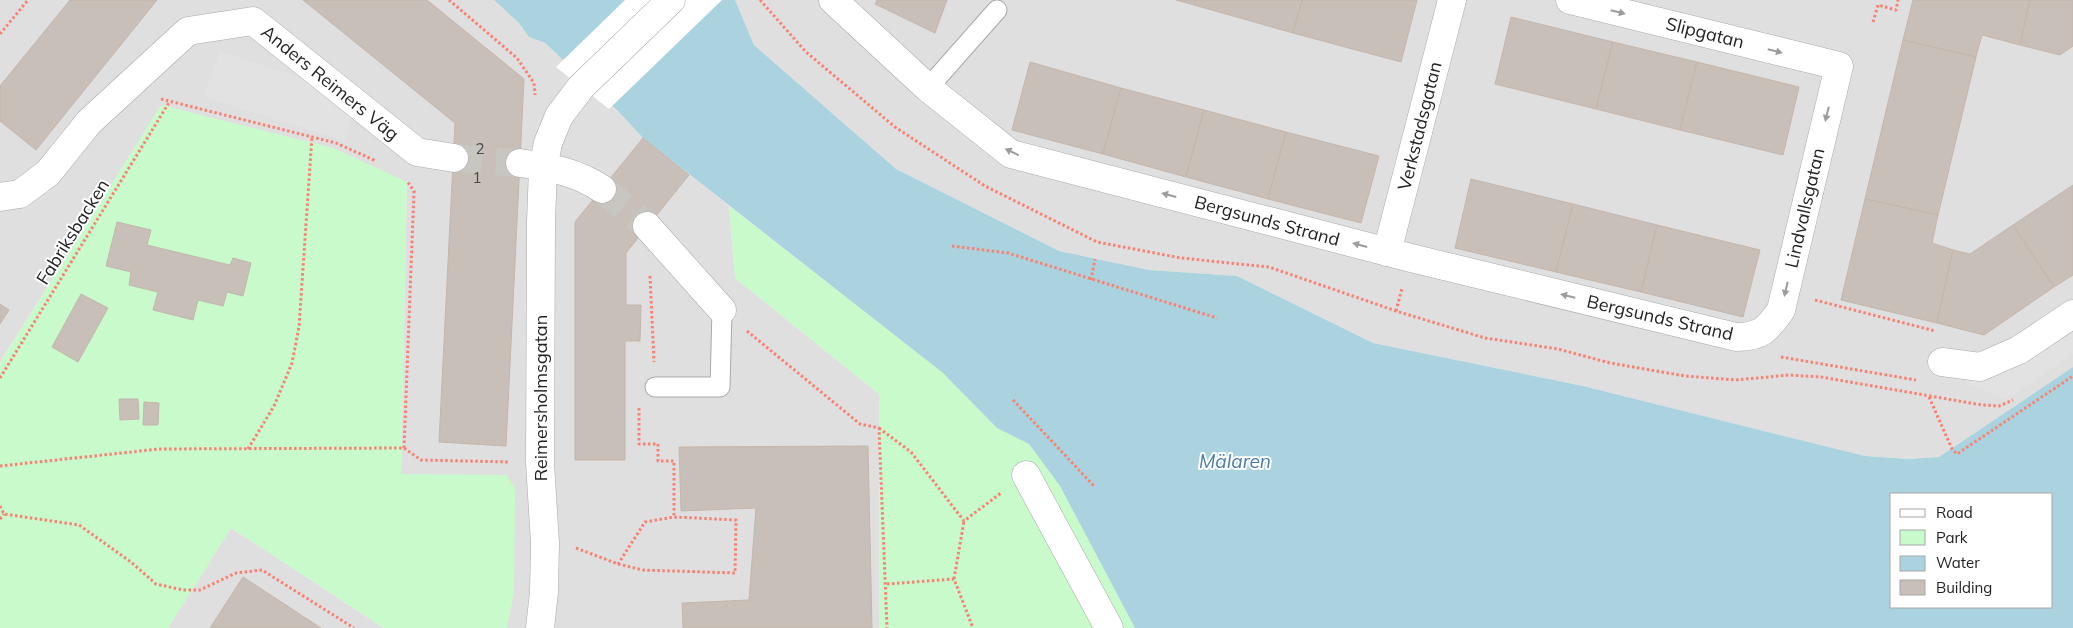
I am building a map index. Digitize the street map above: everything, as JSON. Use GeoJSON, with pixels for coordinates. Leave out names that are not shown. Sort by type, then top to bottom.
{"type":"FeatureCollection","features":[{"type":"Feature","properties":{"kind":"street","name":"Reimersholmsgatan"},"geometry":{"type":"LineString","coordinates":[[540,628],[544,592],[545,543],[540,463],[532,165],[548,143],[559,116],[581,87],[671,0]]}},
{"type":"Feature","properties":{"kind":"street","name":"Verkstadsgatan"},"geometry":{"type":"LineString","coordinates":[[1388,252],[1452,0]]}},
{"type":"Feature","properties":{"kind":"street","name":"Slipgatan"},"geometry":{"type":"LineString","coordinates":[[1570,0],[1839,66]]}},
{"type":"Feature","properties":{"kind":"street","name":"Bergsunds Strand"},"geometry":{"type":"LineString","coordinates":[[835,1],[928,88],[1011,154],[1388,252],[1736,337],[1752,337]]}},
{"type":"Feature","properties":{"kind":"street","name":"Anders Reimers Väg"},"geometry":{"type":"LineString","coordinates":[[0,197],[20,194],[48,174],[89,122],[188,31],[253,22],[417,152],[454,158]]}},
{"type":"Feature","properties":{"kind":"street","name":"Lindvallsgatan"},"geometry":{"type":"LineString","coordinates":[[1752,337],[1769,328],[1781,310],[1839,66]]}},
{"type":"Feature","properties":{"kind":"street"},"geometry":{"type":"LineString","coordinates":[[532,165],[585,178],[602,189]]}},
{"type":"Feature","properties":{"kind":"street"},"geometry":{"type":"LineString","coordinates":[[650,229],[722,310]]}},
{"type":"Feature","properties":{"kind":"street"},"geometry":{"type":"LineString","coordinates":[[1942,362],[1980,367],[2019,350],[2073,314]]}},
{"type":"Feature","properties":{"kind":"street"},"geometry":{"type":"LineString","coordinates":[[1026,475],[1110,628]]}},
{"type":"Feature","properties":{"kind":"lane"},"geometry":{"type":"LineString","coordinates":[[928,88],[997,10]]}},
{"type":"Feature","properties":{"kind":"lane"},"geometry":{"type":"LineString","coordinates":[[655,387],[720,387],[722,310]]}},
{"type":"Feature","properties":{"kind":"path"},"geometry":{"type":"LineString","coordinates":[[0,34],[28,0]]}},
{"type":"Feature","properties":{"kind":"path"},"geometry":{"type":"LineString","coordinates":[[449,0],[517,58],[534,83],[535,100]]}},
{"type":"Feature","properties":{"kind":"path"},"geometry":{"type":"LineString","coordinates":[[1873,22],[1878,5],[1896,10],[1898,0]]}},
{"type":"Feature","properties":{"kind":"path"},"geometry":{"type":"LineString","coordinates":[[127,89],[170,102],[336,143],[380,163]]}},
{"type":"Feature","properties":{"kind":"path","name":"Fabriksbacken"},"geometry":{"type":"LineString","coordinates":[[0,378],[170,102]]}},
{"type":"Feature","properties":{"kind":"path"},"geometry":{"type":"LineString","coordinates":[[248,449],[274,406],[292,363],[299,327],[312,136]]}},
{"type":"Feature","properties":{"kind":"path"},"geometry":{"type":"LineString","coordinates":[[404,448],[414,191],[398,171],[417,152]]}},
{"type":"Feature","properties":{"kind":"path"},"geometry":{"type":"LineString","coordinates":[[650,229],[648,251],[655,387],[639,409],[639,444],[658,444],[658,461],[674,461],[674,517]]}},
{"type":"Feature","properties":{"kind":"path"},"geometry":{"type":"LineString","coordinates":[[952,246],[1008,253],[1217,318]]}},
{"type":"Feature","properties":{"kind":"path"},"geometry":{"type":"LineString","coordinates":[[1091,280],[1095,259]]}},
{"type":"Feature","properties":{"kind":"path"},"geometry":{"type":"LineString","coordinates":[[1396,311],[1400,296]]}},
{"type":"Feature","properties":{"kind":"path"},"geometry":{"type":"LineString","coordinates":[[1805,297],[1937,331]]}},
{"type":"Feature","properties":{"kind":"path"},"geometry":{"type":"LineString","coordinates":[[722,310],[860,424],[879,428],[911,452],[964,521]]}},
{"type":"Feature","properties":{"kind":"path"},"geometry":{"type":"LineString","coordinates":[[1783,357],[1920,381],[1942,362]]}},
{"type":"Feature","properties":{"kind":"path"},"geometry":{"type":"LineString","coordinates":[[1929,397],[1952,448],[1957,454],[2073,376]]}},
{"type":"Feature","properties":{"kind":"path"},"geometry":{"type":"LineString","coordinates":[[1012,400],[1094,486]]}},
{"type":"Feature","properties":{"kind":"path"},"geometry":{"type":"LineString","coordinates":[[879,428],[887,584],[887,628]]}},
{"type":"Feature","properties":{"kind":"path"},"geometry":{"type":"LineString","coordinates":[[0,466],[159,449],[404,448],[421,460],[501,462]]}},
{"type":"Feature","properties":{"kind":"path"},"geometry":{"type":"LineString","coordinates":[[973,628],[954,579],[964,521],[1026,475]]}},
{"type":"Feature","properties":{"kind":"path"},"geometry":{"type":"LineString","coordinates":[[0,506],[4,514]]}},
{"type":"Feature","properties":{"kind":"path"},"geometry":{"type":"LineString","coordinates":[[0,519],[4,514]]}},
{"type":"Feature","properties":{"kind":"path"},"geometry":{"type":"LineString","coordinates":[[4,514],[79,525],[131,562],[156,584],[183,590],[200,590],[236,573],[262,570],[354,628]]}},
{"type":"Feature","properties":{"kind":"path"},"geometry":{"type":"LineString","coordinates":[[573,547],[618,564],[643,570],[736,573],[736,520],[674,517],[645,522],[618,564]]}},
{"type":"Feature","properties":{"kind":"path"},"geometry":{"type":"LineString","coordinates":[[887,584],[954,579]]}},
{"type":"Feature","properties":{"kind":"shaded area"},"geometry":{"type":"Polygon","coordinates":[[[0,0],[494,0],[519,23],[529,37],[545,43],[618,111],[643,138],[729,206],[735,278],[879,394],[879,628],[507,628],[514,590],[401,474],[407,182],[161,106],[0,362],[0,0]]]}},
{"type":"Feature","properties":{"kind":"shaded area"},"geometry":{"type":"Polygon","coordinates":[[[735,0],[2073,0],[2073,367],[1939,457],[1908,459],[1865,456],[1583,386],[1373,343],[1237,276],[1149,270],[1059,251],[896,169],[754,45],[735,0]]]}},
{"type":"Feature","properties":{"kind":"shaded area"},"geometry":{"type":"Polygon","coordinates":[[[220,51],[357,97],[345,141],[204,97],[220,51]]]}},
{"type":"Feature","properties":{"kind":"shaded area"},"geometry":{"type":"Polygon","coordinates":[[[2073,310],[2073,354],[2006,399],[1964,383],[2073,310]]]}},
{"type":"Feature","properties":{"kind":"shaded area"},"geometry":{"type":"Polygon","coordinates":[[[231,528],[384,628],[168,628],[231,528]]]}},
{"type":"Feature","properties":{"kind":"green space"},"geometry":{"type":"Polygon","coordinates":[[[161,105],[333,148],[407,182],[401,474],[507,475],[515,490],[514,590],[507,628],[384,628],[231,528],[168,628],[0,628],[0,363],[161,105]]]}},
{"type":"Feature","properties":{"kind":"green space"},"geometry":{"type":"Polygon","coordinates":[[[729,206],[943,373],[997,428],[1029,444],[1060,486],[1135,628],[879,628],[879,394],[735,278],[729,206]]]}},
{"type":"Feature","properties":{"kind":"water","name":"Mälaren"},"geometry":{"type":"Polygon","coordinates":[[[494,0],[735,0],[754,45],[896,169],[1059,251],[1149,270],[1237,276],[1373,343],[1583,386],[1865,456],[1908,459],[1939,457],[2073,367],[2073,628],[1135,628],[1060,486],[1029,444],[997,428],[943,373],[643,138],[618,111],[545,43],[529,37],[519,23],[494,0]]]}},
{"type":"Feature","properties":{"kind":"pier"},"geometry":{"type":"Polygon","coordinates":[[[625,0],[722,0],[609,109],[556,67],[625,0]]]}},
{"type":"Feature","properties":{"kind":"building"},"geometry":{"type":"Polygon","coordinates":[[[70,0],[157,0],[36,150],[0,121],[0,86],[70,0]]]}},
{"type":"Feature","properties":{"kind":"building"},"geometry":{"type":"Polygon","coordinates":[[[303,0],[427,0],[524,79],[506,446],[439,442],[455,123],[303,0]]]}},
{"type":"Feature","properties":{"kind":"building"},"geometry":{"type":"Polygon","coordinates":[[[877,0],[947,0],[935,33],[875,4],[877,0]]]}},
{"type":"Feature","properties":{"kind":"building"},"geometry":{"type":"Polygon","coordinates":[[[1176,0],[1196,0],[1194,5],[1176,0]]]}},
{"type":"Feature","properties":{"kind":"building"},"geometry":{"type":"Polygon","coordinates":[[[1196,0],[1302,0],[1293,33],[1194,5],[1196,0]]]}},
{"type":"Feature","properties":{"kind":"building"},"geometry":{"type":"Polygon","coordinates":[[[1302,0],[1417,0],[1401,62],[1293,33],[1302,0]]]}},
{"type":"Feature","properties":{"kind":"building"},"geometry":{"type":"Polygon","coordinates":[[[1913,0],[2030,0],[2020,45],[1982,35],[1976,57],[1903,40],[1913,0]]]}},
{"type":"Feature","properties":{"kind":"building"},"geometry":{"type":"Polygon","coordinates":[[[2030,0],[2073,0],[2073,46],[2060,55],[2020,45],[2030,0]]]}},
{"type":"Feature","properties":{"kind":"building"},"geometry":{"type":"Polygon","coordinates":[[[1511,17],[1613,42],[1596,109],[1495,84],[1511,17]]]}},
{"type":"Feature","properties":{"kind":"building"},"geometry":{"type":"Polygon","coordinates":[[[1903,40],[1976,57],[1938,215],[1865,199],[1903,40]]]}},
{"type":"Feature","properties":{"kind":"building"},"geometry":{"type":"Polygon","coordinates":[[[1613,42],[1697,62],[1680,130],[1596,109],[1613,42]]]}},
{"type":"Feature","properties":{"kind":"building"},"geometry":{"type":"Polygon","coordinates":[[[1030,62],[1121,88],[1103,154],[1012,130],[1030,62]]]}},
{"type":"Feature","properties":{"kind":"building"},"geometry":{"type":"Polygon","coordinates":[[[1697,62],[1799,87],[1783,155],[1680,130],[1697,62]]]}},
{"type":"Feature","properties":{"kind":"building"},"geometry":{"type":"Polygon","coordinates":[[[1121,88],[1204,110],[1186,177],[1103,154],[1121,88]]]}},
{"type":"Feature","properties":{"kind":"building"},"geometry":{"type":"Polygon","coordinates":[[[1204,110],[1286,132],[1268,199],[1186,177],[1204,110]]]}},
{"type":"Feature","properties":{"kind":"building"},"geometry":{"type":"Polygon","coordinates":[[[1286,132],[1379,156],[1361,223],[1268,199],[1286,132]]]}},
{"type":"Feature","properties":{"kind":"building"},"geometry":{"type":"Polygon","coordinates":[[[643,138],[689,175],[626,253],[626,305],[641,305],[640,341],[625,341],[625,460],[575,460],[575,222],[643,138]]]}},
{"type":"Feature","properties":{"kind":"building"},"geometry":{"type":"Polygon","coordinates":[[[1471,179],[1573,204],[1556,272],[1455,248],[1471,179]]]}},
{"type":"Feature","properties":{"kind":"building"},"geometry":{"type":"Polygon","coordinates":[[[2073,185],[2073,275],[2054,287],[2013,225],[2073,185]]]}},
{"type":"Feature","properties":{"kind":"building"},"geometry":{"type":"Polygon","coordinates":[[[1865,199],[1938,215],[1932,243],[1953,250],[1937,323],[1841,300],[1865,199]]]}},
{"type":"Feature","properties":{"kind":"building"},"geometry":{"type":"Polygon","coordinates":[[[1573,204],[1657,225],[1641,292],[1556,272],[1573,204]]]}},
{"type":"Feature","properties":{"kind":"building"},"geometry":{"type":"Polygon","coordinates":[[[117,222],[151,230],[147,245],[230,265],[233,258],[251,263],[243,296],[227,292],[223,306],[198,300],[193,320],[153,310],[158,292],[129,285],[131,272],[106,266],[117,222]]]}},
{"type":"Feature","properties":{"kind":"building"},"geometry":{"type":"Polygon","coordinates":[[[1657,225],[1760,250],[1743,317],[1641,292],[1657,225]]]}},
{"type":"Feature","properties":{"kind":"building"},"geometry":{"type":"Polygon","coordinates":[[[2013,225],[2054,287],[1984,335],[1937,323],[1953,250],[1970,254],[2013,225]]]}},
{"type":"Feature","properties":{"kind":"building"},"geometry":{"type":"Polygon","coordinates":[[[81,294],[108,308],[78,362],[52,347],[81,294]]]}},
{"type":"Feature","properties":{"kind":"building"},"geometry":{"type":"Polygon","coordinates":[[[0,304],[9,310],[0,324],[0,304]]]}},
{"type":"Feature","properties":{"kind":"building"},"geometry":{"type":"Polygon","coordinates":[[[119,399],[138,399],[139,419],[120,420],[119,399]]]}},
{"type":"Feature","properties":{"kind":"building"},"geometry":{"type":"Polygon","coordinates":[[[144,402],[159,403],[158,425],[143,425],[144,402]]]}},
{"type":"Feature","properties":{"kind":"building"},"geometry":{"type":"Polygon","coordinates":[[[868,446],[872,628],[683,628],[682,603],[749,600],[756,508],[681,511],[679,447],[868,446]]]}},
{"type":"Feature","properties":{"kind":"building"},"geometry":{"type":"Polygon","coordinates":[[[243,577],[321,628],[210,628],[243,577]]]}},
{"type":"Feature","properties":{"kind":"tunnel"},"geometry":{"type":"LineString","coordinates":[[454,158],[520,163]]}},
{"type":"Feature","properties":{"kind":"tunnel"},"geometry":{"type":"LineString","coordinates":[[602,189],[647,226]]}}]}
